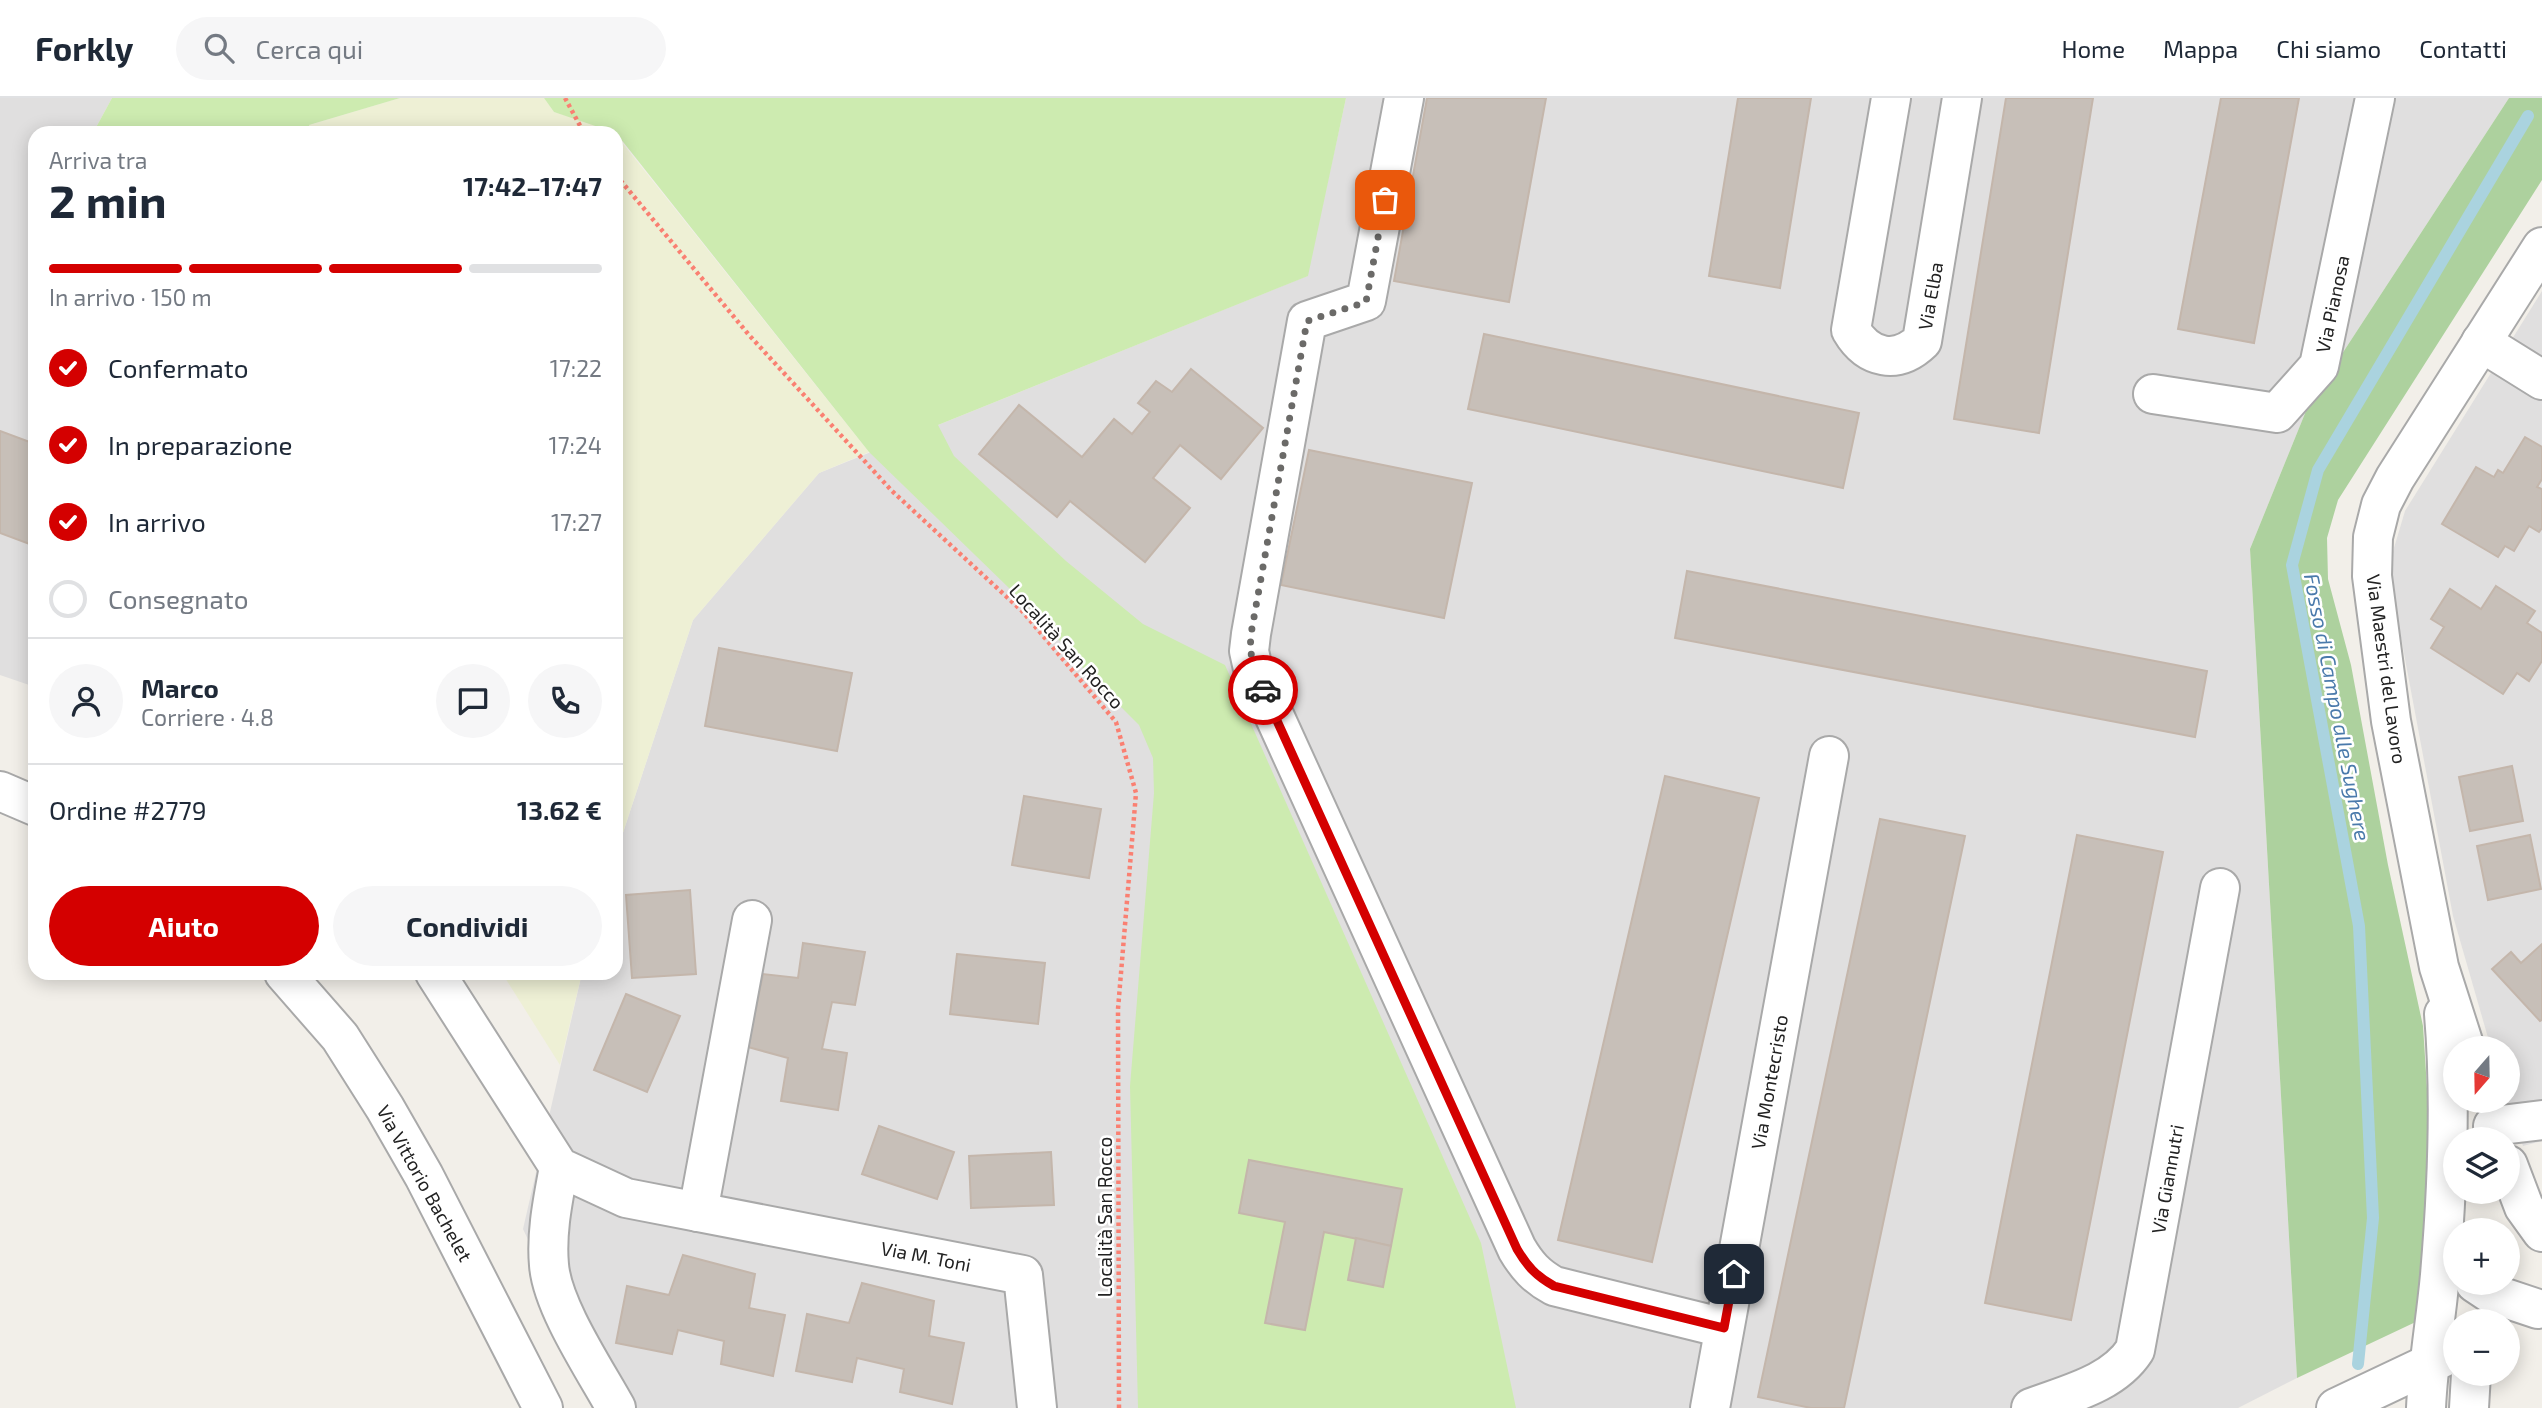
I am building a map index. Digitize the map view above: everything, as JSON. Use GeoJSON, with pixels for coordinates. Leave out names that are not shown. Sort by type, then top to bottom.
{"type":"FeatureCollection","features":[{"type":"Feature","properties":{"kind":"street"},"geometry":{"type":"LineString","coordinates":[[1404,98],[1366,302],[1307,321],[1251,634],[1249,651],[1253,669],[1517,1249],[1528,1267],[1538,1277],[1554,1286],[1724,1328]]}},
{"type":"Feature","properties":{"kind":"street","name":"Via Elba"},"geometry":{"type":"LineString","coordinates":[[1892,98],[1851,330],[1858,342],[1868,351],[1898,356],[1911,352],[1922,341],[1962,98]]}},
{"type":"Feature","properties":{"kind":"street","name":"Via Pianosa"},"geometry":{"type":"LineString","coordinates":[[2153,394],[2277,413],[2319,366],[2375,98]]}},
{"type":"Feature","properties":{"kind":"street","name":"Via Maestri del Lavoro"},"geometry":{"type":"LineString","coordinates":[[2461,1036],[2440,967],[2391,721],[2372,576],[2374,537],[2381,505],[2542,247]]}},
{"type":"Feature","properties":{"kind":"street"},"geometry":{"type":"LineString","coordinates":[[2481,342],[2542,380]]}},
{"type":"Feature","properties":{"kind":"street","name":"Via Montecristo"},"geometry":{"type":"LineString","coordinates":[[1710,1408],[1829,756]]}},
{"type":"Feature","properties":{"kind":"street"},"geometry":{"type":"LineString","coordinates":[[0,792],[28,803]]}},
{"type":"Feature","properties":{"kind":"street","name":"Via Giannutri"},"geometry":{"type":"LineString","coordinates":[[2031,1408],[2102,1380],[2125,1365],[2135,1350],[2220,888]]}},
{"type":"Feature","properties":{"kind":"street"},"geometry":{"type":"LineString","coordinates":[[698,1212],[752,920]]}},
{"type":"Feature","properties":{"kind":"street","name":"Via Maestri del Lavoro"},"geometry":{"type":"LineString","coordinates":[[2440,967],[2445,1031],[2444,1218]]}},
{"type":"Feature","properties":{"kind":"street","name":"Via Vittorio Bachelet"},"geometry":{"type":"LineString","coordinates":[[290,980],[340,1037],[385,1108],[424,1176],[543,1408]]}},
{"type":"Feature","properties":{"kind":"street"},"geometry":{"type":"LineString","coordinates":[[439,980],[559,1167],[549,1219],[549,1267],[556,1293],[568,1319],[616,1408]]}},
{"type":"Feature","properties":{"kind":"street"},"geometry":{"type":"LineString","coordinates":[[2492,1122],[2542,1120]]}},
{"type":"Feature","properties":{"kind":"street","name":"Via M. Toni"},"geometry":{"type":"LineString","coordinates":[[559,1167],[626,1198],[1023,1275],[1037,1408]]}},
{"type":"Feature","properties":{"kind":"street"},"geometry":{"type":"LineString","coordinates":[[2520,1197],[2524,1208],[2542,1232]]}},
{"type":"Feature","properties":{"kind":"street","name":"Via Maestri del Lavoro"},"geometry":{"type":"LineString","coordinates":[[2426,1408],[2441,1358],[2436,1316],[2443,1238]]}},
{"type":"Feature","properties":{"kind":"street"},"geometry":{"type":"LineString","coordinates":[[2496,1295],[2532,1308]]}},
{"type":"Feature","properties":{"kind":"street"},"geometry":{"type":"LineString","coordinates":[[2336,1408],[2441,1358]]}},
{"type":"Feature","properties":{"kind":"street"},"geometry":{"type":"LineString","coordinates":[[2469,1408],[2470,1386]]}},
{"type":"Feature","properties":{"kind":"path"},"geometry":{"type":"LineString","coordinates":[[565,98],[580,126]]}},
{"type":"Feature","properties":{"kind":"path","name":"Località San Rocco"},"geometry":{"type":"LineString","coordinates":[[623,183],[768,356],[892,491],[1022,611],[1116,722],[1136,793],[1118,1009],[1119,1408]]}},
{"type":"Feature","properties":{"kind":"shaded area"},"geometry":{"type":"Polygon","coordinates":[[[0,98],[112,98],[97,126],[28,126],[28,685],[0,675],[0,98]]]}},
{"type":"Feature","properties":{"kind":"shaded area"},"geometry":{"type":"Polygon","coordinates":[[[1346,98],[2509,98],[2308,406],[2250,549],[2297,1378],[2238,1408],[608,1408],[523,1229],[580,980],[623,980],[623,833],[693,620],[819,473],[1307,276],[1346,98]]]}},
{"type":"Feature","properties":{"kind":"shaded area"},"geometry":{"type":"Polygon","coordinates":[[[2542,291],[2542,1141],[2523,1146],[2520,1127],[2516,1127],[2511,1113],[2520,1113],[2520,1036],[2488,1036],[2453,916],[2397,616],[2391,558],[2405,511],[2542,291]]]}},
{"type":"Feature","properties":{"kind":"green space"},"geometry":{"type":"Polygon","coordinates":[[[112,98],[400,98],[309,126],[97,126],[112,98]]]}},
{"type":"Feature","properties":{"kind":"green space"},"geometry":{"type":"Polygon","coordinates":[[[400,98],[544,98],[554,112],[599,126],[309,126],[400,98]]]}},
{"type":"Feature","properties":{"kind":"green space"},"geometry":{"type":"Polygon","coordinates":[[[544,98],[1346,98],[1308,276],[938,425],[954,456],[1066,561],[1143,624],[1225,665],[1481,1243],[1516,1408],[1138,1408],[1130,1086],[1154,793],[1153,758],[1139,725],[1090,676],[1042,620],[869,452],[623,142],[623,126],[595,126],[554,112],[544,98]]]}},
{"type":"Feature","properties":{"kind":"green space"},"geometry":{"type":"Polygon","coordinates":[[[2509,98],[2542,98],[2542,180],[2338,500],[2327,538],[2328,579],[2351,665],[2388,865],[2423,1026],[2429,1119],[2422,1319],[2297,1378],[2250,549],[2308,406],[2509,98]]]}},
{"type":"Feature","properties":{"kind":"green space"},"geometry":{"type":"Polygon","coordinates":[[[623,144],[869,452],[819,473],[693,620],[623,833],[623,144]]]}},
{"type":"Feature","properties":{"kind":"green space"},"geometry":{"type":"Polygon","coordinates":[[[506,980],[580,980],[560,1065],[506,980]]]}},
{"type":"Feature","properties":{"kind":"building"},"geometry":{"type":"Polygon","coordinates":[[[1427,98],[1546,98],[1509,302],[1394,281],[1427,98]]]}},
{"type":"Feature","properties":{"kind":"building"},"geometry":{"type":"Polygon","coordinates":[[[1738,98],[1811,98],[1780,288],[1709,276],[1738,98]]]}},
{"type":"Feature","properties":{"kind":"building"},"geometry":{"type":"Polygon","coordinates":[[[2006,98],[2093,98],[2039,433],[1954,419],[2006,98]]]}},
{"type":"Feature","properties":{"kind":"building"},"geometry":{"type":"Polygon","coordinates":[[[2221,98],[2299,98],[2254,343],[2178,329],[2221,98]]]}},
{"type":"Feature","properties":{"kind":"building"},"geometry":{"type":"Polygon","coordinates":[[[1484,334],[1859,413],[1843,488],[1468,409],[1484,334]]]}},
{"type":"Feature","properties":{"kind":"building"},"geometry":{"type":"Polygon","coordinates":[[[1191,369],[1263,428],[1221,479],[1180,445],[1153,478],[1190,508],[1145,562],[1070,501],[1057,517],[979,454],[1019,405],[1082,457],[1114,419],[1132,434],[1150,412],[1138,403],[1156,381],[1172,392],[1191,369]]]}},
{"type":"Feature","properties":{"kind":"building"},"geometry":{"type":"Polygon","coordinates":[[[0,431],[28,441],[28,543],[0,533],[0,431]]]}},
{"type":"Feature","properties":{"kind":"building"},"geometry":{"type":"Polygon","coordinates":[[[2525,437],[2542,447],[2542,479],[2537,487],[2542,489],[2542,528],[2539,532],[2529,526],[2514,551],[2505,546],[2498,557],[2442,524],[2476,467],[2494,477],[2498,470],[2503,473],[2525,437]]]}},
{"type":"Feature","properties":{"kind":"building"},"geometry":{"type":"Polygon","coordinates":[[[1309,450],[1472,483],[1444,618],[1281,585],[1309,450]]]}},
{"type":"Feature","properties":{"kind":"building"},"geometry":{"type":"Polygon","coordinates":[[[1687,571],[2207,671],[2195,737],[1675,638],[1687,571]]]}},
{"type":"Feature","properties":{"kind":"building"},"geometry":{"type":"Polygon","coordinates":[[[2496,586],[2535,611],[2527,623],[2542,633],[2542,661],[2529,681],[2517,673],[2503,694],[2431,648],[2444,627],[2431,619],[2450,589],[2481,609],[2496,586]]]}},
{"type":"Feature","properties":{"kind":"building"},"geometry":{"type":"Polygon","coordinates":[[[719,648],[852,673],[837,751],[705,726],[719,648]]]}},
{"type":"Feature","properties":{"kind":"building"},"geometry":{"type":"Polygon","coordinates":[[[2512,766],[2523,821],[2470,831],[2459,777],[2512,766]]]}},
{"type":"Feature","properties":{"kind":"building"},"geometry":{"type":"Polygon","coordinates":[[[1665,776],[1759,798],[1652,1262],[1558,1240],[1665,776]]]}},
{"type":"Feature","properties":{"kind":"building"},"geometry":{"type":"Polygon","coordinates":[[[1024,796],[1101,809],[1089,878],[1012,865],[1024,796]]]}},
{"type":"Feature","properties":{"kind":"building"},"geometry":{"type":"Polygon","coordinates":[[[1880,819],[1965,836],[1844,1408],[1811,1408],[1758,1397],[1880,819]]]}},
{"type":"Feature","properties":{"kind":"building"},"geometry":{"type":"Polygon","coordinates":[[[2077,835],[2163,852],[2071,1320],[1985,1303],[2077,835]]]}},
{"type":"Feature","properties":{"kind":"building"},"geometry":{"type":"Polygon","coordinates":[[[2530,835],[2541,889],[2488,900],[2477,846],[2530,835]]]}},
{"type":"Feature","properties":{"kind":"building"},"geometry":{"type":"Polygon","coordinates":[[[690,890],[696,974],[632,978],[626,895],[690,890]]]}},
{"type":"Feature","properties":{"kind":"building"},"geometry":{"type":"Polygon","coordinates":[[[803,943],[865,952],[855,1005],[832,1002],[822,1049],[847,1053],[838,1110],[781,1101],[788,1058],[748,1047],[763,974],[798,978],[803,943]]]}},
{"type":"Feature","properties":{"kind":"building"},"geometry":{"type":"Polygon","coordinates":[[[2542,944],[2540,1021],[2492,969],[2511,952],[2521,963],[2542,944]]]}},
{"type":"Feature","properties":{"kind":"building"},"geometry":{"type":"Polygon","coordinates":[[[957,954],[1045,963],[1038,1024],[950,1014],[957,954]]]}},
{"type":"Feature","properties":{"kind":"building"},"geometry":{"type":"Polygon","coordinates":[[[626,994],[680,1016],[647,1092],[594,1070],[626,994]]]}},
{"type":"Feature","properties":{"kind":"building"},"geometry":{"type":"Polygon","coordinates":[[[879,1126],[954,1152],[937,1199],[862,1174],[879,1126]]]}},
{"type":"Feature","properties":{"kind":"building"},"geometry":{"type":"Polygon","coordinates":[[[1051,1152],[1054,1205],[971,1208],[969,1156],[1051,1152]]]}},
{"type":"Feature","properties":{"kind":"building"},"geometry":{"type":"Polygon","coordinates":[[[1249,1160],[1402,1189],[1391,1246],[1324,1232],[1305,1330],[1265,1323],[1285,1222],[1239,1213],[1249,1160]]]}},
{"type":"Feature","properties":{"kind":"building"},"geometry":{"type":"Polygon","coordinates":[[[1356,1238],[1391,1246],[1383,1287],[1348,1280],[1356,1238]]]}},
{"type":"Feature","properties":{"kind":"building"},"geometry":{"type":"Polygon","coordinates":[[[683,1255],[755,1274],[749,1308],[785,1315],[773,1376],[721,1364],[724,1341],[678,1330],[672,1354],[616,1343],[627,1286],[669,1295],[683,1255]]]}},
{"type":"Feature","properties":{"kind":"building"},"geometry":{"type":"Polygon","coordinates":[[[862,1283],[934,1301],[929,1336],[964,1343],[952,1404],[900,1392],[904,1369],[857,1358],[852,1382],[796,1371],[807,1314],[849,1323],[862,1283]]]}},
{"type":"Feature","properties":{"kind":"waterway","name":"Fosso di Campo alle Sughere"},"geometry":{"type":"LineString","coordinates":[[2358,1364],[2373,1218],[2359,926],[2292,565],[2318,470],[2528,116]]}},
{"type":"Feature","properties":{"kind":"way so far"},"geometry":{"type":"LineString","coordinates":[[1263,690],[1253,669],[1249,651],[1251,634],[1307,321],[1366,302],[1385,200]]}},
{"type":"Feature","properties":{"kind":"route"},"geometry":{"type":"LineString","coordinates":[[1263,690],[1517,1249],[1528,1267],[1538,1277],[1554,1286],[1724,1328],[1734,1274]]}}]}
